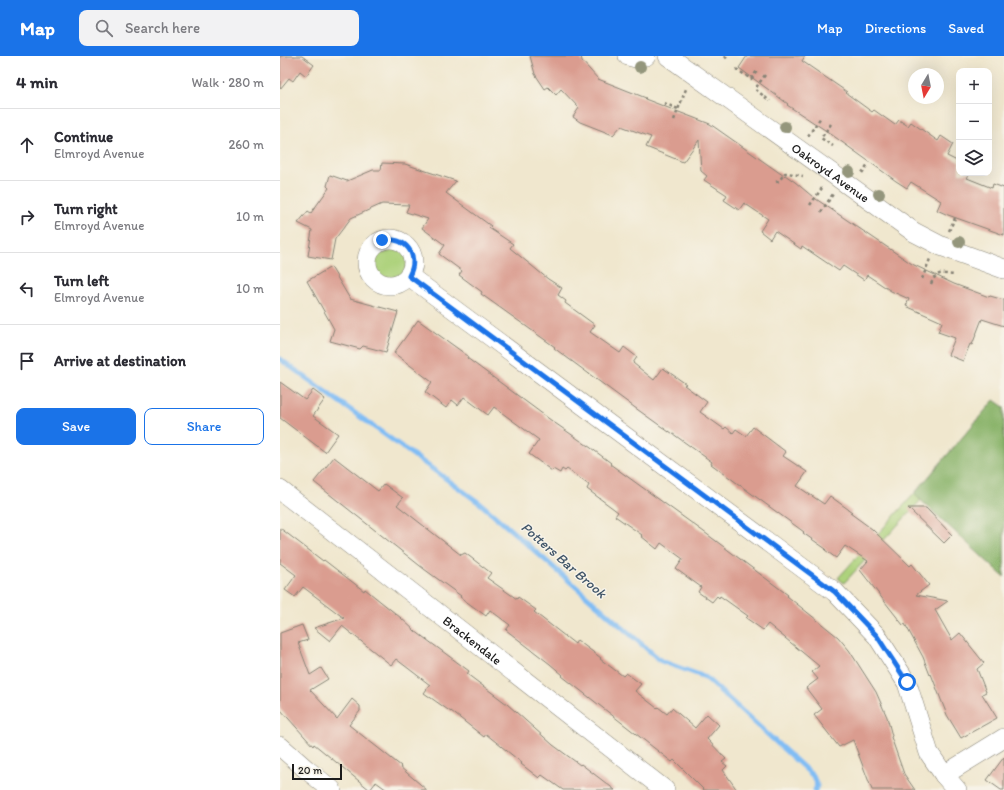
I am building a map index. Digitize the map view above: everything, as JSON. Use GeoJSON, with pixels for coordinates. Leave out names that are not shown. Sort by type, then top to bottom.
{"type":"FeatureCollection","features":[{"type":"Feature","properties":{"kind":"street"},"geometry":{"type":"LineString","coordinates":[[628,56],[636,58],[646,56]]}},
{"type":"Feature","properties":{"kind":"street","name":"Oakroyd Avenue"},"geometry":{"type":"LineString","coordinates":[[668,56],[914,232],[941,246],[1004,269]]}},
{"type":"Feature","properties":{"kind":"street"},"geometry":{"type":"LineString","coordinates":[[409,276],[835,592],[877,636],[907,682],[929,753],[944,775],[957,790]]}},
{"type":"Feature","properties":{"kind":"street","name":"Brackendale"},"geometry":{"type":"LineString","coordinates":[[280,490],[665,790]]}},
{"type":"Feature","properties":{"kind":"street"},"geometry":{"type":"LineString","coordinates":[[944,775],[1004,738]]}},
{"type":"Feature","properties":{"kind":"street"},"geometry":{"type":"LineString","coordinates":[[280,746],[332,790]]}},
{"type":"Feature","properties":{"kind":"path"},"geometry":{"type":"LineString","coordinates":[[725,56],[728,60]]}},
{"type":"Feature","properties":{"kind":"path"},"geometry":{"type":"LineString","coordinates":[[736,69],[751,79],[757,70]]}},
{"type":"Feature","properties":{"kind":"path"},"geometry":{"type":"LineString","coordinates":[[765,75],[755,90],[770,101]]}},
{"type":"Feature","properties":{"kind":"path"},"geometry":{"type":"LineString","coordinates":[[674,120],[688,85]]}},
{"type":"Feature","properties":{"kind":"path"},"geometry":{"type":"LineString","coordinates":[[664,103],[678,109]]}},
{"type":"Feature","properties":{"kind":"path"},"geometry":{"type":"LineString","coordinates":[[806,140],[821,117]]}},
{"type":"Feature","properties":{"kind":"path"},"geometry":{"type":"LineString","coordinates":[[831,124],[821,138],[833,146]]}},
{"type":"Feature","properties":{"kind":"path"},"geometry":{"type":"LineString","coordinates":[[858,177],[868,164]]}},
{"type":"Feature","properties":{"kind":"path"},"geometry":{"type":"LineString","coordinates":[[776,182],[788,172],[803,176]]}},
{"type":"Feature","properties":{"kind":"path"},"geometry":{"type":"LineString","coordinates":[[810,205],[826,182]]}},
{"type":"Feature","properties":{"kind":"path"},"geometry":{"type":"LineString","coordinates":[[821,212],[836,190]]}},
{"type":"Feature","properties":{"kind":"path"},"geometry":{"type":"LineString","coordinates":[[947,236],[955,218]]}},
{"type":"Feature","properties":{"kind":"path"},"geometry":{"type":"LineString","coordinates":[[922,279],[932,254]]}},
{"type":"Feature","properties":{"kind":"path"},"geometry":{"type":"LineString","coordinates":[[931,284],[934,275],[938,273],[955,275]]}},
{"type":"Feature","properties":{"kind":"green space"},"geometry":{"type":"Polygon","coordinates":[[[390,245],[402,250],[407,262],[402,274],[390,279],[378,274],[373,262],[378,250],[390,245]]]}},
{"type":"Feature","properties":{"kind":"green space"},"geometry":{"type":"Polygon","coordinates":[[[994,400],[1004,407],[1004,577],[914,494],[994,400]]]}},
{"type":"Feature","properties":{"kind":"green space"},"geometry":{"type":"Polygon","coordinates":[[[914,494],[921,500],[844,583],[838,578],[914,494]]]}},
{"type":"Feature","properties":{"kind":"building"},"geometry":{"type":"Polygon","coordinates":[[[280,56],[302,56],[314,65],[306,76],[300,71],[293,81],[289,78],[280,89],[280,56]]]}},
{"type":"Feature","properties":{"kind":"building"},"geometry":{"type":"Polygon","coordinates":[[[530,56],[581,56],[582,61],[598,79],[710,124],[784,176],[785,175],[795,182],[813,197],[912,264],[954,284],[989,297],[1004,300],[1004,326],[982,319],[972,345],[970,344],[963,361],[948,355],[955,338],[938,332],[942,322],[906,306],[909,299],[891,291],[867,275],[864,280],[843,266],[839,271],[802,246],[801,249],[775,231],[770,239],[760,231],[768,219],[744,203],[739,210],[724,200],[727,195],[704,180],[707,176],[701,171],[699,140],[683,162],[646,147],[651,137],[621,126],[613,135],[580,122],[573,117],[579,108],[561,89],[556,95],[548,87],[545,89],[535,74],[530,56]]]}},
{"type":"Feature","properties":{"kind":"building"},"geometry":{"type":"Polygon","coordinates":[[[747,56],[805,56],[802,61],[847,92],[846,93],[872,112],[874,110],[895,125],[899,120],[908,126],[911,122],[938,141],[941,136],[953,144],[947,156],[956,160],[956,176],[968,176],[967,178],[992,188],[993,184],[1004,188],[1004,235],[937,210],[941,201],[911,182],[907,188],[896,181],[828,132],[787,105],[788,104],[739,68],[747,56]]]}},
{"type":"Feature","properties":{"kind":"building"},"geometry":{"type":"Polygon","coordinates":[[[382,163],[405,164],[456,181],[446,193],[491,226],[489,228],[513,244],[510,248],[548,279],[562,288],[558,295],[566,301],[565,303],[595,325],[590,332],[620,353],[624,347],[637,357],[633,363],[654,380],[663,368],[686,384],[684,385],[707,402],[700,412],[724,429],[726,427],[733,433],[736,429],[746,436],[753,427],[786,452],[783,456],[807,472],[797,486],[824,504],[830,496],[872,529],[910,566],[912,564],[929,585],[916,595],[948,601],[935,610],[952,640],[960,633],[984,663],[977,669],[986,692],[982,694],[997,718],[961,738],[947,715],[931,674],[930,675],[923,657],[905,624],[903,625],[860,570],[868,561],[845,546],[836,558],[803,533],[804,532],[711,464],[712,462],[634,407],[554,348],[555,347],[481,294],[482,292],[459,275],[462,271],[439,254],[445,245],[422,228],[428,219],[406,212],[409,205],[382,204],[351,218],[335,239],[331,260],[308,256],[312,230],[298,223],[308,211],[311,213],[329,188],[327,186],[330,175],[347,181],[373,170],[381,170],[382,163]]]}},
{"type":"Feature","properties":{"kind":"building"},"geometry":{"type":"Polygon","coordinates":[[[331,267],[350,299],[398,312],[386,352],[363,346],[360,349],[330,341],[334,329],[307,281],[331,267]]]}},
{"type":"Feature","properties":{"kind":"building"},"geometry":{"type":"Polygon","coordinates":[[[418,320],[468,356],[467,358],[591,448],[611,463],[610,464],[788,595],[787,596],[838,637],[849,650],[876,692],[887,717],[891,737],[904,774],[915,790],[872,790],[853,740],[839,747],[814,715],[822,709],[806,688],[818,679],[812,672],[819,666],[768,624],[763,630],[746,618],[748,616],[720,596],[719,598],[717,596],[712,602],[698,592],[701,587],[676,569],[683,559],[661,543],[657,549],[641,536],[642,535],[615,516],[618,512],[587,489],[589,485],[567,469],[565,471],[562,469],[560,473],[553,469],[552,471],[529,454],[539,440],[494,407],[488,415],[464,397],[458,405],[452,400],[446,408],[425,392],[432,382],[394,353],[418,320]]]}},
{"type":"Feature","properties":{"kind":"building"},"geometry":{"type":"Polygon","coordinates":[[[280,382],[305,400],[313,390],[325,399],[313,416],[338,434],[325,452],[280,418],[280,382]]]}},
{"type":"Feature","properties":{"kind":"building"},"geometry":{"type":"Polygon","coordinates":[[[334,457],[378,491],[384,484],[403,498],[397,505],[461,555],[465,553],[491,573],[487,578],[536,610],[534,612],[575,644],[577,640],[623,676],[626,673],[641,684],[635,691],[657,708],[658,707],[667,714],[672,708],[695,728],[707,714],[719,725],[707,739],[726,759],[722,762],[727,766],[723,770],[737,790],[704,790],[674,760],[672,762],[506,630],[510,625],[490,610],[486,616],[314,482],[334,457]]]}},
{"type":"Feature","properties":{"kind":"building"},"geometry":{"type":"Polygon","coordinates":[[[908,508],[926,508],[952,535],[944,543],[908,508]]]}},
{"type":"Feature","properties":{"kind":"building"},"geometry":{"type":"Polygon","coordinates":[[[280,528],[364,591],[365,589],[415,631],[469,671],[467,674],[507,704],[553,745],[615,790],[563,790],[542,775],[539,778],[486,734],[484,737],[451,711],[424,693],[430,685],[396,659],[391,665],[342,626],[330,641],[314,628],[344,618],[303,587],[295,597],[285,590],[296,575],[280,563],[280,528]]]}},
{"type":"Feature","properties":{"kind":"building"},"geometry":{"type":"Polygon","coordinates":[[[302,625],[308,640],[298,643],[310,675],[321,668],[328,679],[310,690],[337,719],[352,699],[360,706],[360,711],[349,725],[401,766],[400,767],[427,790],[387,790],[376,782],[370,790],[314,744],[313,746],[280,709],[280,633],[302,625]]]}},
{"type":"Feature","properties":{"kind":"building"},"geometry":{"type":"Polygon","coordinates":[[[1004,757],[1004,790],[1001,790],[987,780],[1004,757]]]}},
{"type":"Feature","properties":{"kind":"waterway","name":"Potters Bar Brook"},"geometry":{"type":"LineString","coordinates":[[280,359],[481,504],[661,661],[705,677],[813,776],[817,786],[815,790]]}},
{"type":"Feature","properties":{"kind":"route"},"geometry":{"type":"LineString","coordinates":[[382,240],[397,240],[409,249],[413,262],[412,270],[409,276],[835,592],[877,636],[907,682]]}}]}
